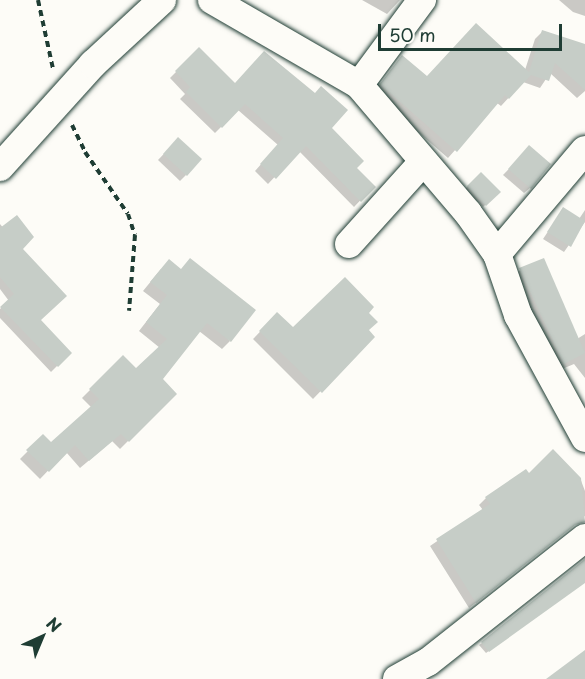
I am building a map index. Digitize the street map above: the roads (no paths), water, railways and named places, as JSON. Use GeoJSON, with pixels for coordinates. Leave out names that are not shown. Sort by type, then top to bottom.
{"type":"FeatureCollection","features":[{"type":"Feature","properties":{"kind":"street"},"geometry":{"type":"LineString","coordinates":[[0,167],[60,100],[162,0]]}},
{"type":"Feature","properties":{"kind":"street"},"geometry":{"type":"LineString","coordinates":[[212,0],[236,6],[358,85],[422,163],[468,213],[497,254],[518,315],[585,438]]}},
{"type":"Feature","properties":{"kind":"street"},"geometry":{"type":"LineString","coordinates":[[358,85],[422,0]]}},
{"type":"Feature","properties":{"kind":"street"},"geometry":{"type":"LineString","coordinates":[[497,254],[585,150]]}},
{"type":"Feature","properties":{"kind":"street"},"geometry":{"type":"LineString","coordinates":[[349,244],[422,163]]}},
{"type":"Feature","properties":{"kind":"street"},"geometry":{"type":"LineString","coordinates":[[397,679],[428,662],[585,538]]}}]}
